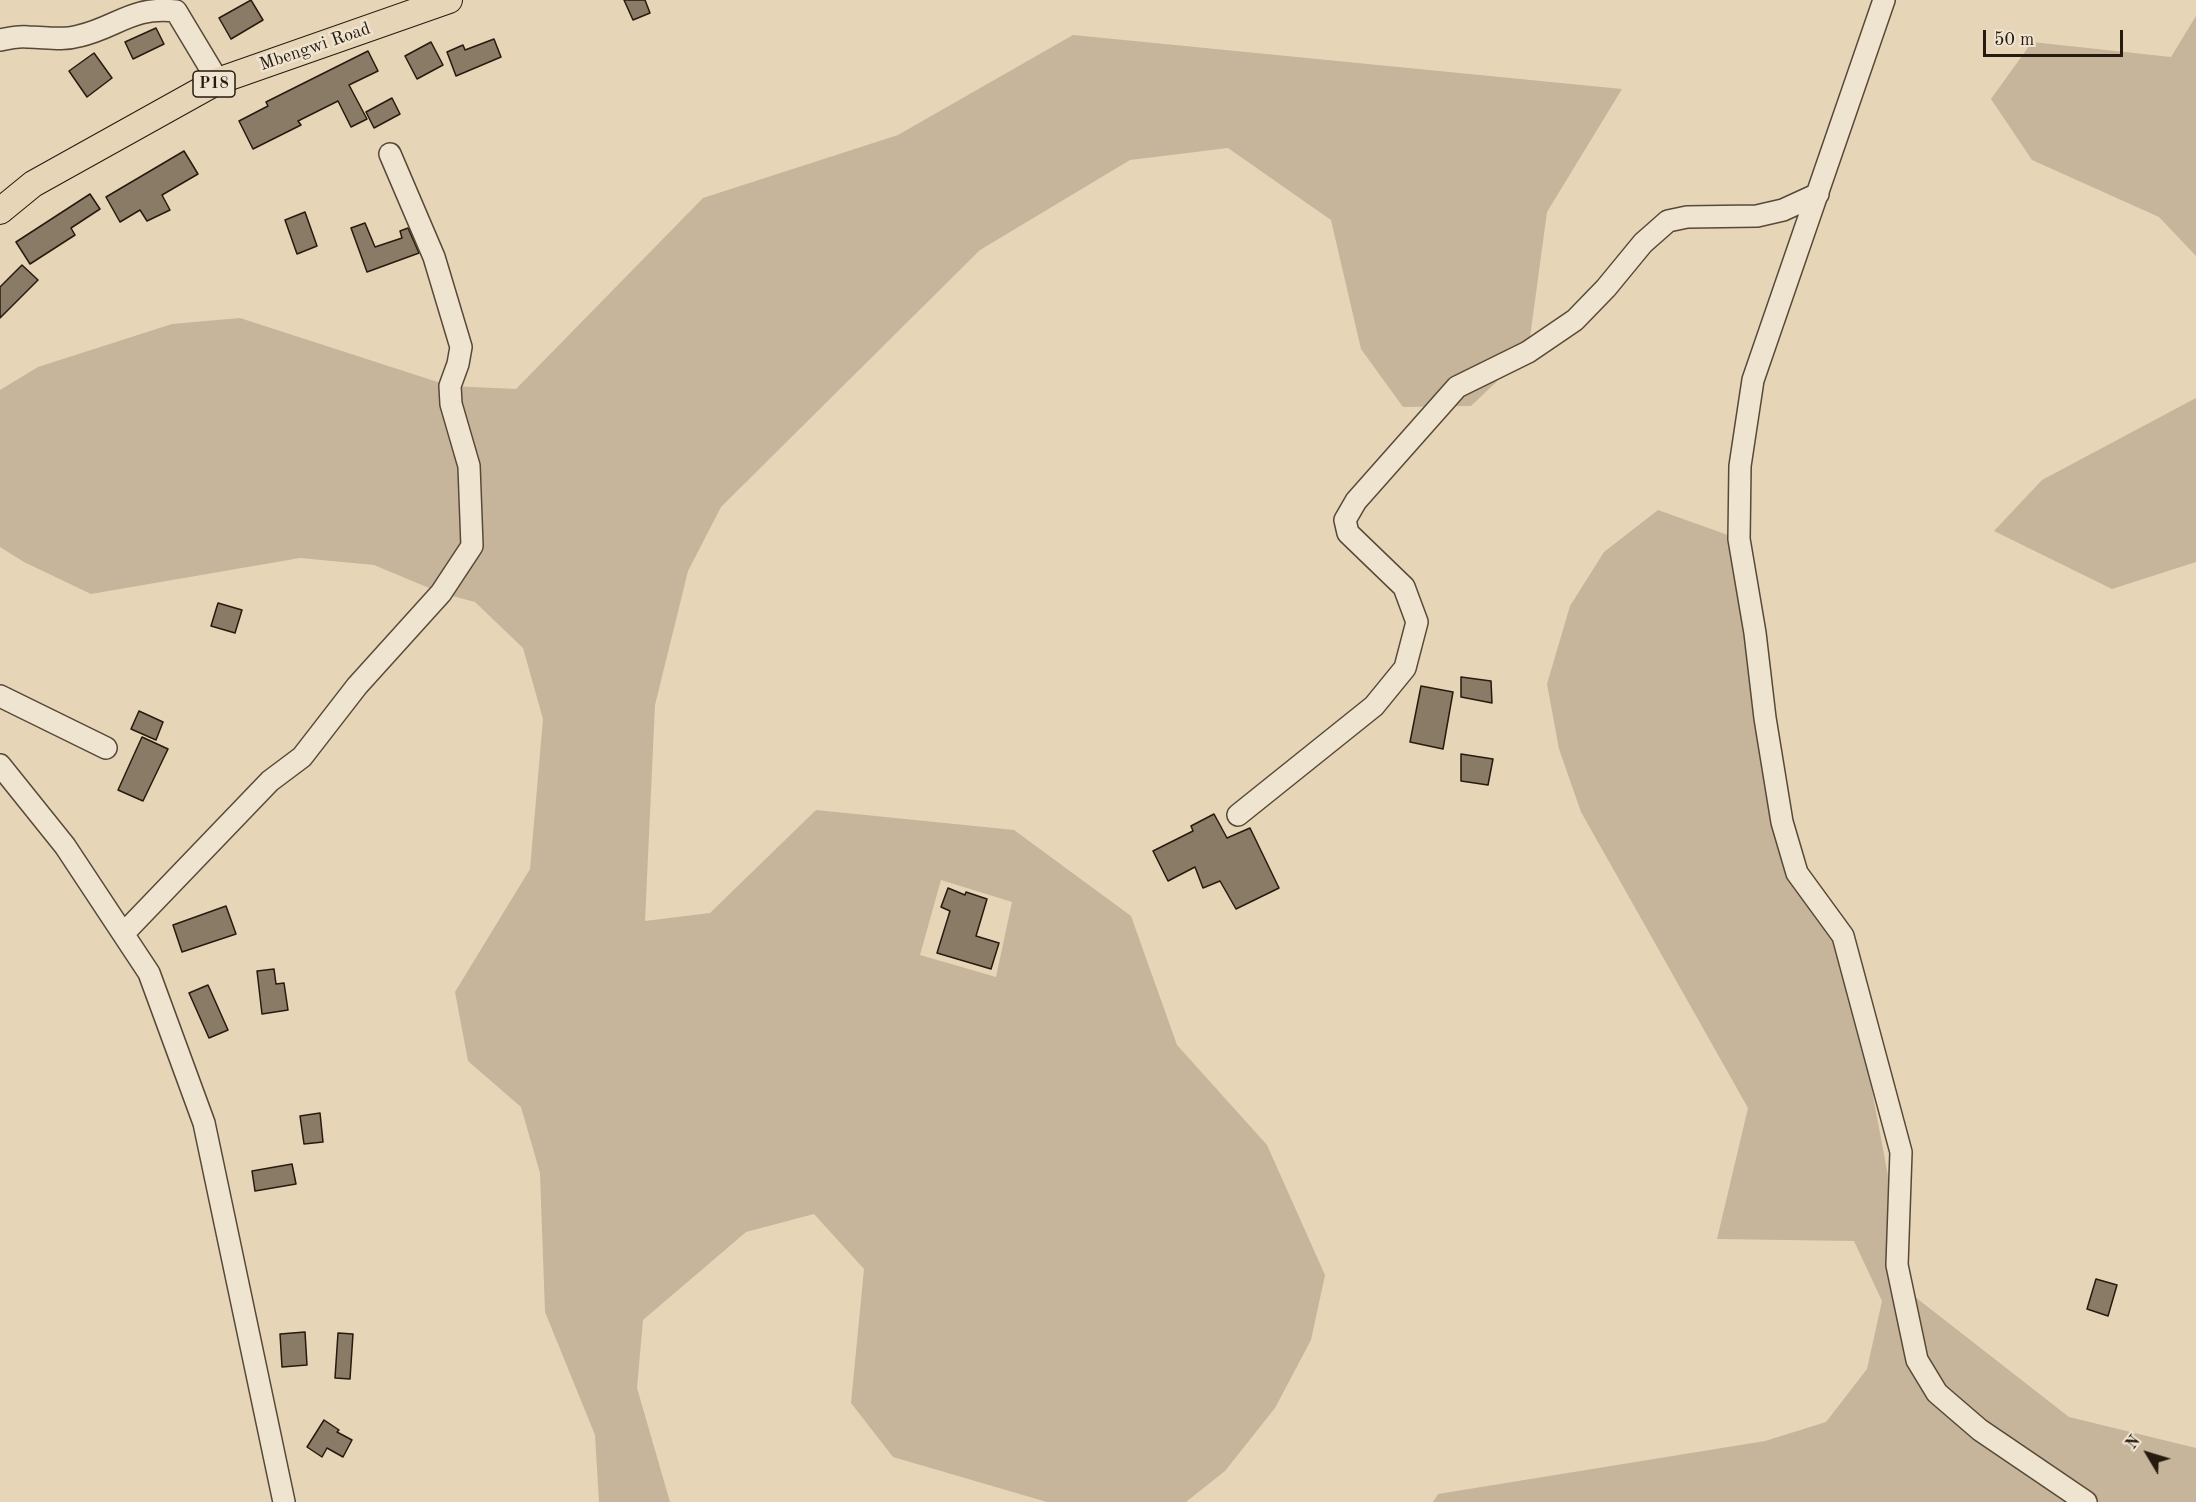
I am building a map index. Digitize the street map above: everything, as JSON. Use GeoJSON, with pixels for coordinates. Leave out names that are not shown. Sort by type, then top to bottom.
{"type":"FeatureCollection","features":[{"type":"Feature","properties":{"kind":"main road","name":"Mbengwi Road"},"geometry":{"type":"LineString","coordinates":[[0,211],[33,184],[218,81],[449,0]]}},
{"type":"Feature","properties":{"kind":"street"},"geometry":{"type":"LineString","coordinates":[[1884,0],[1753,380],[1740,466],[1739,538],[1782,822],[1797,873],[1843,936],[1901,1152],[1897,1265],[1917,1360],[1937,1394],[1980,1430],[2086,1502]]}},
{"type":"Feature","properties":{"kind":"street"},"geometry":{"type":"LineString","coordinates":[[0,39],[25,36],[61,39],[79,36],[140,12],[172,6],[218,81]]}},
{"type":"Feature","properties":{"kind":"street"},"geometry":{"type":"LineString","coordinates":[[124,933],[270,781],[302,757],[357,686],[441,593],[472,546],[469,466],[451,404],[450,386],[461,347],[434,257],[390,154]]}},
{"type":"Feature","properties":{"kind":"street"},"geometry":{"type":"LineString","coordinates":[[1238,815],[1374,706],[1405,669],[1417,622],[1404,587],[1348,533],[1345,520],[1356,501],[1456,387],[1528,352],[1575,320],[1644,243],[1668,221],[1687,217],[1757,216],[1782,210],[1818,194]]}},
{"type":"Feature","properties":{"kind":"street"},"geometry":{"type":"LineString","coordinates":[[0,696],[106,748]]}},
{"type":"Feature","properties":{"kind":"street"},"geometry":{"type":"LineString","coordinates":[[0,765],[65,846],[149,973],[204,1123],[284,1502]]}},
{"type":"Feature","properties":{"kind":"shaded area"},"geometry":{"type":"Polygon","coordinates":[[[2196,16],[2196,256],[2159,217],[2032,160],[1991,99],[2032,42],[2171,57],[2196,16]]]}},
{"type":"Feature","properties":{"kind":"shaded area"},"geometry":{"type":"Polygon","coordinates":[[[1073,35],[1622,89],[1547,212],[1528,352],[1471,406],[1403,407],[1361,349],[1331,220],[1228,148],[1130,160],[980,250],[721,507],[688,571],[655,705],[645,921],[710,913],[816,810],[1014,830],[1131,916],[1177,1045],[1267,1145],[1325,1275],[1311,1340],[1275,1408],[1225,1471],[1186,1502],[1047,1502],[893,1457],[851,1403],[864,1269],[814,1214],[746,1232],[643,1320],[637,1388],[670,1502],[599,1502],[595,1435],[545,1312],[540,1173],[521,1107],[468,1061],[455,992],[530,869],[543,719],[523,648],[475,602],[441,593],[374,565],[300,558],[91,594],[24,562],[0,547],[0,390],[38,367],[172,324],[240,318],[450,386],[516,389],[703,198],[898,135],[1073,35]],[[941,880],[920,955],[996,977],[1012,902],[941,880]]]}},
{"type":"Feature","properties":{"kind":"shaded area"},"geometry":{"type":"Polygon","coordinates":[[[2196,398],[2196,562],[2112,589],[1994,531],[2042,480],[2196,398]]]}},
{"type":"Feature","properties":{"kind":"shaded area"},"geometry":{"type":"Polygon","coordinates":[[[1658,510],[1739,539],[1782,822],[1843,936],[1910,1293],[2069,1417],[2196,1448],[2196,1502],[1433,1502],[1438,1494],[1765,1441],[1826,1422],[1867,1369],[1882,1301],[1854,1241],[1717,1239],[1748,1108],[1581,812],[1559,749],[1547,684],[1570,606],[1604,552],[1658,510]]]}},
{"type":"Feature","properties":{"kind":"building"},"geometry":{"type":"Polygon","coordinates":[[[251,0],[263,20],[231,39],[219,18],[251,0]]]}},
{"type":"Feature","properties":{"kind":"building"},"geometry":{"type":"Polygon","coordinates":[[[624,0],[645,0],[650,13],[633,20],[624,0]]]}},
{"type":"Feature","properties":{"kind":"building"},"geometry":{"type":"Polygon","coordinates":[[[156,28],[164,44],[133,59],[125,42],[156,28]]]}},
{"type":"Feature","properties":{"kind":"building"},"geometry":{"type":"Polygon","coordinates":[[[494,39],[501,57],[456,76],[447,52],[463,45],[465,50],[494,39]]]}},
{"type":"Feature","properties":{"kind":"building"},"geometry":{"type":"Polygon","coordinates":[[[431,42],[443,65],[417,79],[405,56],[431,42]]]}},
{"type":"Feature","properties":{"kind":"building"},"geometry":{"type":"Polygon","coordinates":[[[368,51],[378,71],[349,85],[367,119],[351,127],[338,101],[298,121],[301,125],[253,149],[239,121],[268,106],[266,102],[368,51]]]}},
{"type":"Feature","properties":{"kind":"building"},"geometry":{"type":"Polygon","coordinates":[[[94,53],[112,78],[87,97],[69,71],[94,53]]]}},
{"type":"Feature","properties":{"kind":"building"},"geometry":{"type":"Polygon","coordinates":[[[392,98],[400,114],[374,128],[366,112],[392,98]]]}},
{"type":"Feature","properties":{"kind":"building"},"geometry":{"type":"Polygon","coordinates":[[[184,151],[198,174],[162,195],[170,210],[147,221],[140,210],[120,222],[106,197],[184,151]]]}},
{"type":"Feature","properties":{"kind":"building"},"geometry":{"type":"Polygon","coordinates":[[[90,194],[100,209],[71,228],[75,235],[30,264],[16,242],[90,194]]]}},
{"type":"Feature","properties":{"kind":"building"},"geometry":{"type":"Polygon","coordinates":[[[305,212],[317,246],[297,254],[285,220],[305,212]]]}},
{"type":"Feature","properties":{"kind":"building"},"geometry":{"type":"Polygon","coordinates":[[[365,223],[375,247],[402,238],[400,231],[408,228],[419,253],[367,272],[351,228],[365,223]]]}},
{"type":"Feature","properties":{"kind":"building"},"geometry":{"type":"Polygon","coordinates":[[[22,265],[38,280],[0,318],[0,287],[22,265]]]}},
{"type":"Feature","properties":{"kind":"building"},"geometry":{"type":"Polygon","coordinates":[[[218,603],[242,610],[235,633],[211,626],[218,603]]]}},
{"type":"Feature","properties":{"kind":"building"},"geometry":{"type":"Polygon","coordinates":[[[1461,677],[1491,681],[1492,703],[1461,697],[1461,677]]]}},
{"type":"Feature","properties":{"kind":"building"},"geometry":{"type":"Polygon","coordinates":[[[1421,686],[1453,692],[1443,749],[1410,742],[1421,686]]]}},
{"type":"Feature","properties":{"kind":"building"},"geometry":{"type":"Polygon","coordinates":[[[139,711],[163,722],[156,740],[131,729],[139,711]]]}},
{"type":"Feature","properties":{"kind":"building"},"geometry":{"type":"Polygon","coordinates":[[[142,737],[168,749],[143,801],[118,790],[142,737]]]}},
{"type":"Feature","properties":{"kind":"building"},"geometry":{"type":"Polygon","coordinates":[[[1461,754],[1493,759],[1488,785],[1461,781],[1461,754]]]}},
{"type":"Feature","properties":{"kind":"building"},"geometry":{"type":"Polygon","coordinates":[[[1214,814],[1227,838],[1250,828],[1279,888],[1236,909],[1220,881],[1203,888],[1195,867],[1168,881],[1153,851],[1193,831],[1191,826],[1214,814]]]}},
{"type":"Feature","properties":{"kind":"building"},"geometry":{"type":"Polygon","coordinates":[[[948,888],[965,895],[966,892],[987,899],[976,936],[999,943],[991,969],[937,953],[950,911],[941,907],[948,888]]]}},
{"type":"Feature","properties":{"kind":"building"},"geometry":{"type":"Polygon","coordinates":[[[226,906],[236,934],[182,952],[173,925],[226,906]]]}},
{"type":"Feature","properties":{"kind":"building"},"geometry":{"type":"Polygon","coordinates":[[[274,969],[276,984],[284,983],[288,1010],[262,1014],[257,971],[274,969]]]}},
{"type":"Feature","properties":{"kind":"building"},"geometry":{"type":"Polygon","coordinates":[[[208,985],[228,1030],[209,1038],[189,993],[208,985]]]}},
{"type":"Feature","properties":{"kind":"building"},"geometry":{"type":"Polygon","coordinates":[[[320,1113],[323,1142],[304,1144],[300,1116],[320,1113]]]}},
{"type":"Feature","properties":{"kind":"building"},"geometry":{"type":"Polygon","coordinates":[[[292,1164],[296,1184],[255,1191],[252,1171],[292,1164]]]}},
{"type":"Feature","properties":{"kind":"building"},"geometry":{"type":"Polygon","coordinates":[[[2096,1279],[2117,1285],[2108,1316],[2087,1309],[2096,1279]]]}},
{"type":"Feature","properties":{"kind":"building"},"geometry":{"type":"Polygon","coordinates":[[[305,1332],[307,1365],[282,1367],[280,1334],[305,1332]]]}},
{"type":"Feature","properties":{"kind":"building"},"geometry":{"type":"Polygon","coordinates":[[[338,1333],[353,1334],[350,1379],[335,1378],[338,1333]]]}},
{"type":"Feature","properties":{"kind":"building"},"geometry":{"type":"Polygon","coordinates":[[[324,1420],[339,1430],[337,1432],[352,1440],[343,1457],[327,1448],[322,1457],[307,1447],[324,1420]]]}}]}
